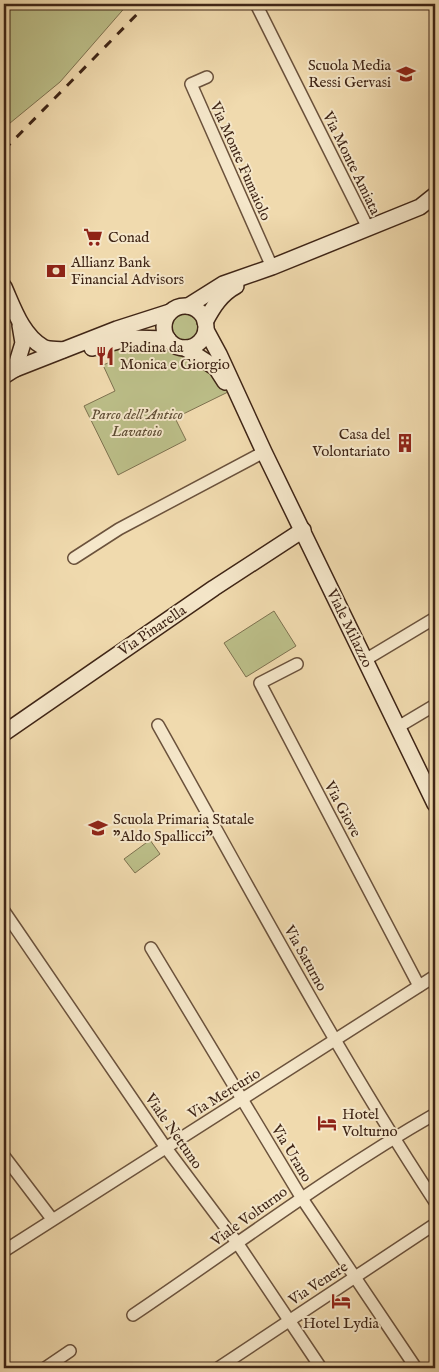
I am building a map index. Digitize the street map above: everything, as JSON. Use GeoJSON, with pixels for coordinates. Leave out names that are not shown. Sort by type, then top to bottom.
{"type":"FeatureCollection","features":[{"type":"Feature","properties":{"kind":"street","name":"Via Monte Amiata"},"geometry":{"type":"LineString","coordinates":[[256,4],[368,228]]}},
{"type":"Feature","properties":{"kind":"street","name":"Via Monte Fumaiolo"},"geometry":{"type":"LineString","coordinates":[[208,77],[191,84],[269,269]]}},
{"type":"Feature","properties":{"kind":"street"},"geometry":{"type":"LineString","coordinates":[[188,306],[223,284],[269,269],[420,207],[434,198]]}},
{"type":"Feature","properties":{"kind":"street"},"geometry":{"type":"LineString","coordinates":[[7,375],[96,346],[130,338],[168,340],[178,347],[185,348],[196,345],[201,341],[215,304],[227,291],[269,269]]}},
{"type":"Feature","properties":{"kind":"street"},"geometry":{"type":"LineString","coordinates":[[4,287],[19,321],[32,339],[44,348],[64,350]]}},
{"type":"Feature","properties":{"kind":"street"},"geometry":{"type":"LineString","coordinates":[[45,362],[64,350],[117,329],[170,312],[181,306],[188,306],[199,312],[206,326]]}},
{"type":"Feature","properties":{"kind":"street"},"geometry":{"type":"LineString","coordinates":[[168,340],[164,328],[170,312]]}},
{"type":"Feature","properties":{"kind":"street"},"geometry":{"type":"LineString","coordinates":[[7,375],[22,343],[19,321]]}},
{"type":"Feature","properties":{"kind":"street","name":"Viale Milazzo"},"geometry":{"type":"LineString","coordinates":[[206,326],[264,452],[435,801]]}},
{"type":"Feature","properties":{"kind":"street"},"geometry":{"type":"LineString","coordinates":[[22,343],[45,362]]}},
{"type":"Feature","properties":{"kind":"street","name":"Viale Milazzo"},"geometry":{"type":"LineString","coordinates":[[185,348],[216,368],[243,407]]}},
{"type":"Feature","properties":{"kind":"street"},"geometry":{"type":"LineString","coordinates":[[74,558],[127,525],[264,452]]}},
{"type":"Feature","properties":{"kind":"street","name":"Via Pinarella"},"geometry":{"type":"LineString","coordinates":[[4,733],[206,593],[303,530]]}},
{"type":"Feature","properties":{"kind":"street"},"geometry":{"type":"LineString","coordinates":[[365,660],[435,618]]}},
{"type":"Feature","properties":{"kind":"street","name":"Via Giove"},"geometry":{"type":"LineString","coordinates":[[297,664],[260,683],[419,986]]}},
{"type":"Feature","properties":{"kind":"street"},"geometry":{"type":"LineString","coordinates":[[398,727],[435,705]]}},
{"type":"Feature","properties":{"kind":"street","name":"Via Saturno"},"geometry":{"type":"LineString","coordinates":[[158,725],[335,1040],[393,1138],[435,1202]]}},
{"type":"Feature","properties":{"kind":"street","name":"Viale Nettuno"},"geometry":{"type":"LineString","coordinates":[[4,911],[166,1148],[238,1244],[321,1368]]}},
{"type":"Feature","properties":{"kind":"street","name":"Via Urano"},"geometry":{"type":"LineString","coordinates":[[151,948],[301,1197],[416,1368]]}},
{"type":"Feature","properties":{"kind":"street","name":"Via Mercurio"},"geometry":{"type":"LineString","coordinates":[[4,1251],[435,976]]}},
{"type":"Feature","properties":{"kind":"street","name":"Viale Volturno"},"geometry":{"type":"LineString","coordinates":[[133,1315],[238,1244],[301,1197],[393,1138],[435,1114]]}},
{"type":"Feature","properties":{"kind":"street"},"geometry":{"type":"LineString","coordinates":[[4,1156],[52,1219]]}},
{"type":"Feature","properties":{"kind":"street","name":"Via Venere"},"geometry":{"type":"LineString","coordinates":[[218,1368],[435,1224]]}},
{"type":"Feature","properties":{"kind":"street"},"geometry":{"type":"LineString","coordinates":[[45,1368],[70,1351]]}},
{"type":"Feature","properties":{"kind":"green space"},"geometry":{"type":"Polygon","coordinates":[[[4,4],[128,4],[60,82],[4,128],[4,4]]]}},
{"type":"Feature","properties":{"kind":"green space"},"geometry":{"type":"Polygon","coordinates":[[[185,313],[191,314],[199,322],[199,334],[191,342],[185,343],[179,342],[171,334],[170,328],[171,322],[179,314],[185,313]]]}},
{"type":"Feature","properties":{"kind":"green space","name":"Parco dell'Antico Lavatoio"},"geometry":{"type":"Polygon","coordinates":[[[150,343],[199,364],[217,376],[228,392],[175,418],[186,440],[118,475],[84,406],[115,391],[103,365],[113,361],[108,348],[150,343]]]}},
{"type":"Feature","properties":{"kind":"green space"},"geometry":{"type":"Polygon","coordinates":[[[274,611],[296,646],[246,677],[224,643],[274,611]]]}},
{"type":"Feature","properties":{"kind":"green space"},"geometry":{"type":"Polygon","coordinates":[[[150,840],[160,854],[135,873],[124,859],[150,840]]]}},
{"type":"Feature","properties":{"kind":"railway"},"geometry":{"type":"LineString","coordinates":[[4,150],[147,4]]}},
{"type":"Feature","properties":{"kind":"place","name":"Scuola Media Ressi Gervasi"},"geometry":{"type":"Point","coordinates":[406,74]}},
{"type":"Feature","properties":{"kind":"place","name":"Conad"},"geometry":{"type":"Point","coordinates":[93,237]}},
{"type":"Feature","properties":{"kind":"place","name":"Allianz Bank Financial Advisors"},"geometry":{"type":"Point","coordinates":[56,271]}},
{"type":"Feature","properties":{"kind":"place","name":"Piadina da Monica e Giorgio"},"geometry":{"type":"Point","coordinates":[105,356]}},
{"type":"Feature","properties":{"kind":"place","name":"Casa del Volontariato"},"geometry":{"type":"Point","coordinates":[405,443]}},
{"type":"Feature","properties":{"kind":"place","name":"Scuola Primaria Statale \"Aldo Spallicci\""},"geometry":{"type":"Point","coordinates":[98,828]}},
{"type":"Feature","properties":{"kind":"place","name":"Hotel Volturno"},"geometry":{"type":"Point","coordinates":[327,1123]}},
{"type":"Feature","properties":{"kind":"place","name":"Hotel Lydia"},"geometry":{"type":"Point","coordinates":[341,1301]}}]}
